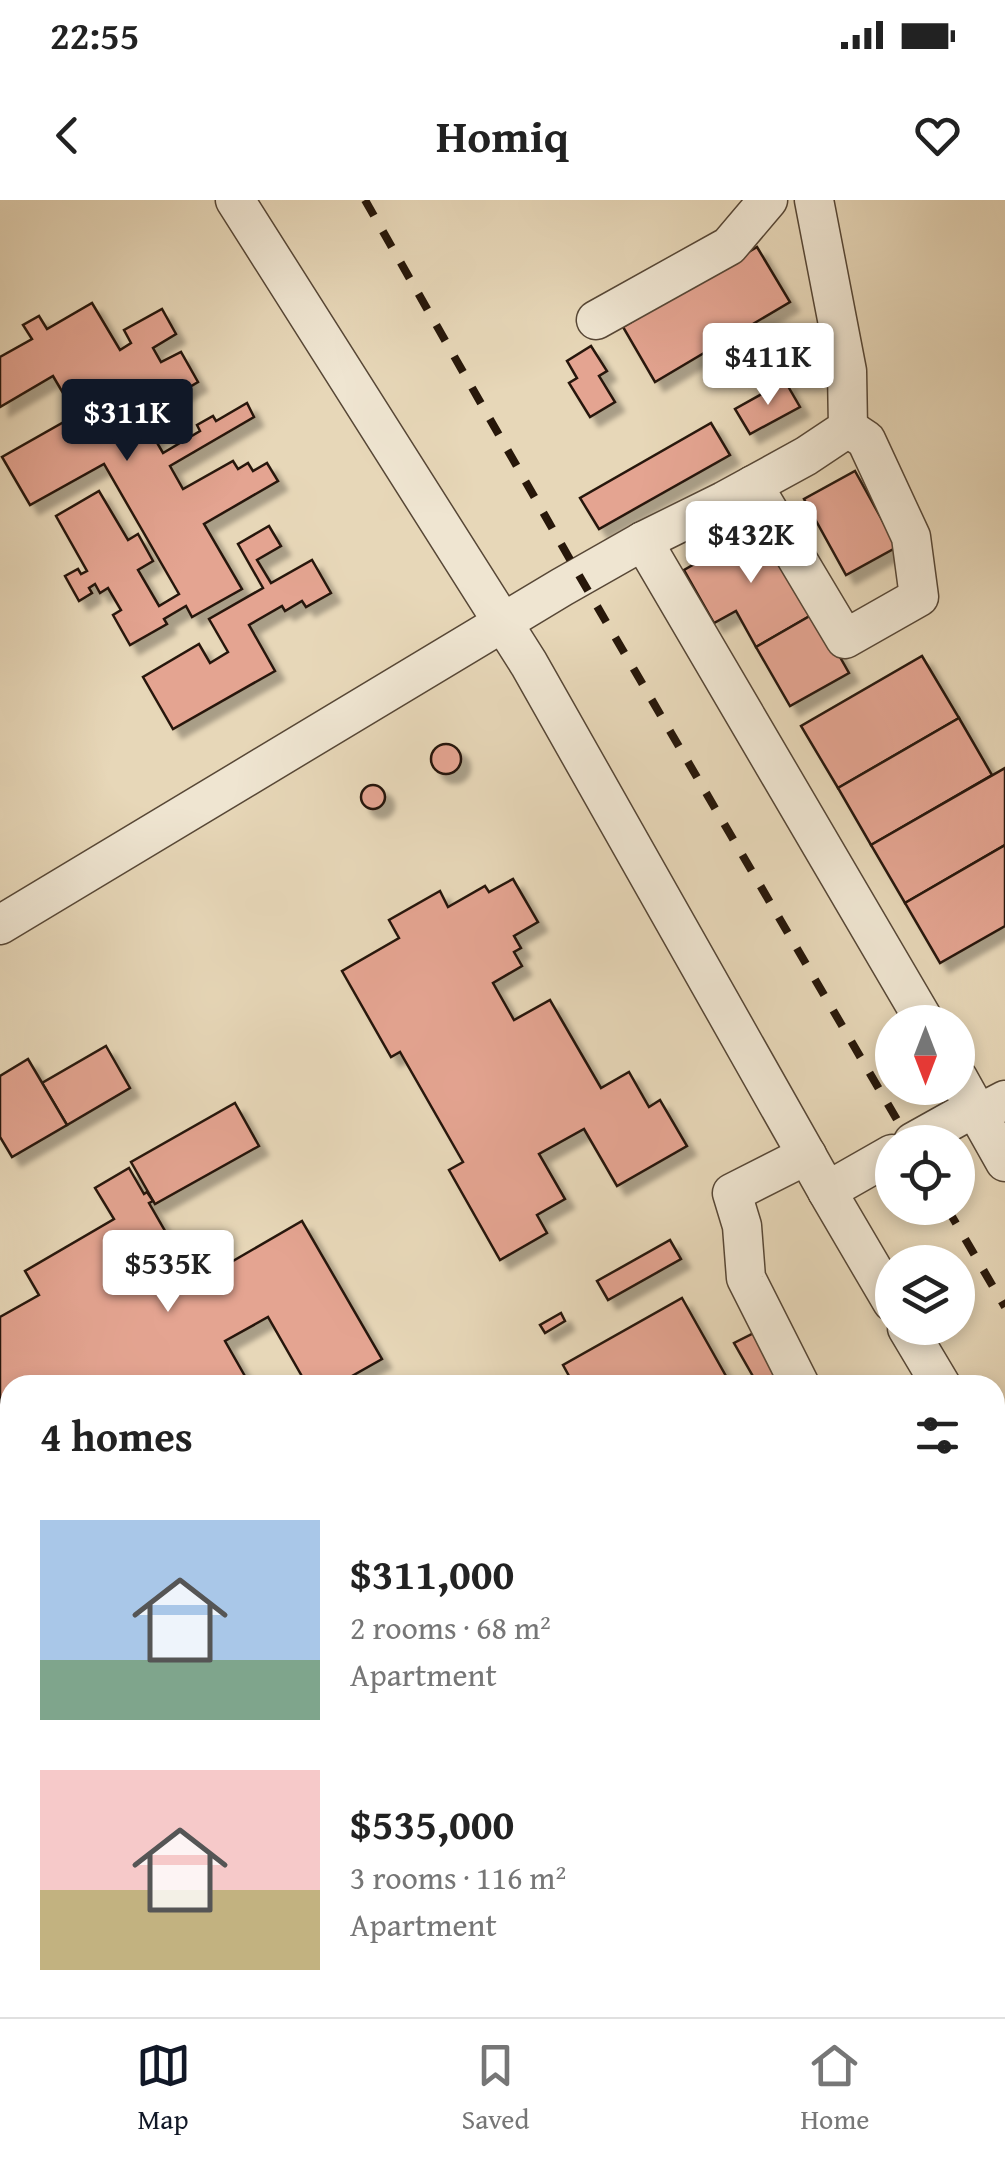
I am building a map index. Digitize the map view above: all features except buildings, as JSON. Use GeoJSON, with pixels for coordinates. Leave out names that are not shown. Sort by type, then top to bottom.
{"type":"FeatureCollection","features":[{"type":"Feature","properties":{"kind":"lane"},"geometry":{"type":"LineString","coordinates":[[235,200],[528,664],[875,1273]]}},
{"type":"Feature","properties":{"kind":"lane"},"geometry":{"type":"LineString","coordinates":[[596,320],[729,246],[768,200]]}},
{"type":"Feature","properties":{"kind":"lane"},"geometry":{"type":"LineString","coordinates":[[814,200],[847,371],[848,428]]}},
{"type":"Feature","properties":{"kind":"lane"},"geometry":{"type":"LineString","coordinates":[[0,925],[502,623],[642,542],[806,456],[848,428]]}},
{"type":"Feature","properties":{"kind":"lane"},"geometry":{"type":"LineString","coordinates":[[753,485],[845,639],[919,597],[912,538],[866,440],[848,428]]}},
{"type":"Feature","properties":{"kind":"lane"},"geometry":{"type":"LineString","coordinates":[[642,542],[915,1005]]}},
{"type":"Feature","properties":{"kind":"lane"},"geometry":{"type":"LineString","coordinates":[[940,1125],[979,1100],[1005,1162]]}},
{"type":"Feature","properties":{"kind":"lane"},"geometry":{"type":"LineString","coordinates":[[795,1375],[746,1278],[742,1226],[732,1193],[807,1155]]}},
{"type":"Feature","properties":{"kind":"lane"},"geometry":{"type":"LineString","coordinates":[[827,1191],[875,1164]]}},
{"type":"Feature","properties":{"kind":"lane"},"geometry":{"type":"LineString","coordinates":[[914,1345],[927,1375]]}},
{"type":"Feature","properties":{"kind":"railway"},"geometry":{"type":"LineString","coordinates":[[365,200],[900,1125]]}},
{"type":"Feature","properties":{"kind":"railway"},"geometry":{"type":"LineString","coordinates":[[957,1225],[1005,1307]]}}]}
